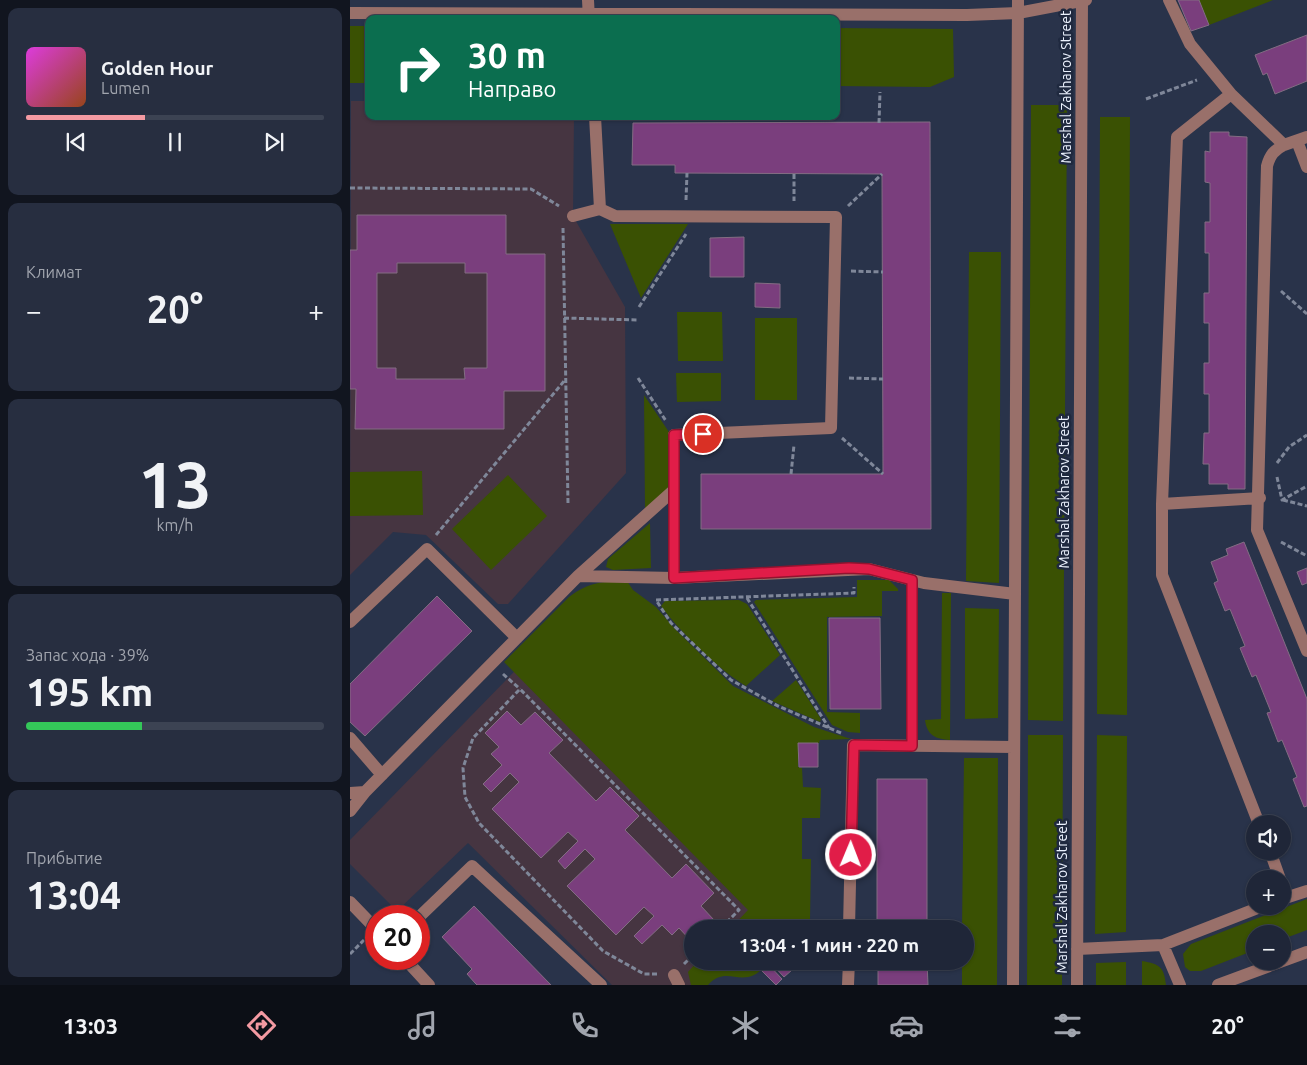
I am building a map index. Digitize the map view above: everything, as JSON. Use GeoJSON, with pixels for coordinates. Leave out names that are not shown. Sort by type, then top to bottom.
{"type":"FeatureCollection","features":[{"type":"Feature","properties":{"kind":"street"},"geometry":{"type":"LineString","coordinates":[[588,0],[588,15]]}},
{"type":"Feature","properties":{"kind":"street"},"geometry":{"type":"LineString","coordinates":[[1169,0],[1190,44],[1214,74],[1231,94],[1296,141],[1307,168]]}},
{"type":"Feature","properties":{"kind":"street"},"geometry":{"type":"LineString","coordinates":[[631,15],[1018,6],[1083,1]]}},
{"type":"Feature","properties":{"kind":"street","name":"Marshal Zakharov Street"},"geometry":{"type":"LineString","coordinates":[[1077,985],[1083,1]]}},
{"type":"Feature","properties":{"kind":"street"},"geometry":{"type":"LineString","coordinates":[[1013,985],[1018,6]]}},
{"type":"Feature","properties":{"kind":"street"},"geometry":{"type":"LineString","coordinates":[[350,13],[509,15]]}},
{"type":"Feature","properties":{"kind":"street"},"geometry":{"type":"LineString","coordinates":[[1231,94],[1177,137],[1162,504],[1162,575],[1255,815]]}},
{"type":"Feature","properties":{"kind":"street"},"geometry":{"type":"LineString","coordinates":[[595,120],[600,209]]}},
{"type":"Feature","properties":{"kind":"street"},"geometry":{"type":"LineString","coordinates":[[1296,141],[1276,149],[1270,157],[1267,166],[1260,498],[1257,530],[1307,651]]}},
{"type":"Feature","properties":{"kind":"street"},"geometry":{"type":"LineString","coordinates":[[573,216],[600,209],[615,216],[836,217],[832,428],[674,435],[674,578]]}},
{"type":"Feature","properties":{"kind":"street"},"geometry":{"type":"LineString","coordinates":[[350,812],[365,792],[578,576],[674,490]]}},
{"type":"Feature","properties":{"kind":"street"},"geometry":{"type":"LineString","coordinates":[[1162,504],[1260,498]]}},
{"type":"Feature","properties":{"kind":"street"},"geometry":{"type":"LineString","coordinates":[[350,622],[427,549],[517,638]]}},
{"type":"Feature","properties":{"kind":"street"},"geometry":{"type":"LineString","coordinates":[[578,576],[674,578],[849,568],[869,569],[912,580],[1015,594]]}},
{"type":"Feature","properties":{"kind":"street"},"geometry":{"type":"LineString","coordinates":[[912,580],[912,746]]}},
{"type":"Feature","properties":{"kind":"street"},"geometry":{"type":"LineString","coordinates":[[350,738],[382,775]]}},
{"type":"Feature","properties":{"kind":"street"},"geometry":{"type":"LineString","coordinates":[[850,920],[854,745],[1014,747]]}},
{"type":"Feature","properties":{"kind":"street"},"geometry":{"type":"LineString","coordinates":[[350,793],[365,792]]}},
{"type":"Feature","properties":{"kind":"street"},"geometry":{"type":"LineString","coordinates":[[430,906],[472,866],[601,985]]}},
{"type":"Feature","properties":{"kind":"street"},"geometry":{"type":"LineString","coordinates":[[1291,896],[1307,891]]}},
{"type":"Feature","properties":{"kind":"street"},"geometry":{"type":"LineString","coordinates":[[350,902],[365,921]]}},
{"type":"Feature","properties":{"kind":"street"},"geometry":{"type":"LineString","coordinates":[[1077,949],[1163,945],[1246,913]]}},
{"type":"Feature","properties":{"kind":"street"},"geometry":{"type":"LineString","coordinates":[[1163,945],[1180,985]]}},
{"type":"Feature","properties":{"kind":"street"},"geometry":{"type":"LineString","coordinates":[[1218,985],[1307,952]]}},
{"type":"Feature","properties":{"kind":"street"},"geometry":{"type":"LineString","coordinates":[[415,970],[429,985]]}},
{"type":"Feature","properties":{"kind":"street"},"geometry":{"type":"LineString","coordinates":[[848,985],[849,970]]}},
{"type":"Feature","properties":{"kind":"path"},"geometry":{"type":"LineString","coordinates":[[1146,99],[1214,74]]}},
{"type":"Feature","properties":{"kind":"path"},"geometry":{"type":"LineString","coordinates":[[879,122],[880,92]]}},
{"type":"Feature","properties":{"kind":"path"},"geometry":{"type":"LineString","coordinates":[[639,307],[691,226],[686,216],[687,173]]}},
{"type":"Feature","properties":{"kind":"path"},"geometry":{"type":"LineString","coordinates":[[794,174],[795,217]]}},
{"type":"Feature","properties":{"kind":"path"},"geometry":{"type":"LineString","coordinates":[[836,217],[882,174]]}},
{"type":"Feature","properties":{"kind":"path"},"geometry":{"type":"LineString","coordinates":[[350,188],[531,189],[562,208]]}},
{"type":"Feature","properties":{"kind":"path"},"geometry":{"type":"LineString","coordinates":[[562,226],[568,503]]}},
{"type":"Feature","properties":{"kind":"path"},"geometry":{"type":"LineString","coordinates":[[835,270],[883,272]]}},
{"type":"Feature","properties":{"kind":"path"},"geometry":{"type":"LineString","coordinates":[[1265,278],[1307,314]]}},
{"type":"Feature","properties":{"kind":"path"},"geometry":{"type":"LineString","coordinates":[[564,318],[639,320]]}},
{"type":"Feature","properties":{"kind":"path"},"geometry":{"type":"LineString","coordinates":[[638,378],[674,435]]}},
{"type":"Feature","properties":{"kind":"path"},"geometry":{"type":"LineString","coordinates":[[832,378],[883,379]]}},
{"type":"Feature","properties":{"kind":"path"},"geometry":{"type":"LineString","coordinates":[[427,549],[432,540],[566,380]]}},
{"type":"Feature","properties":{"kind":"path"},"geometry":{"type":"LineString","coordinates":[[832,428],[883,474]]}},
{"type":"Feature","properties":{"kind":"path"},"geometry":{"type":"LineString","coordinates":[[792,474],[795,430]]}},
{"type":"Feature","properties":{"kind":"path"},"geometry":{"type":"LineString","coordinates":[[1282,500],[1276,476],[1278,462],[1289,447],[1307,435]]}},
{"type":"Feature","properties":{"kind":"path"},"geometry":{"type":"LineString","coordinates":[[1282,500],[1307,486]]}},
{"type":"Feature","properties":{"kind":"path"},"geometry":{"type":"LineString","coordinates":[[1260,498],[1282,500],[1307,506]]}},
{"type":"Feature","properties":{"kind":"path"},"geometry":{"type":"LineString","coordinates":[[854,578],[854,594],[656,600],[671,623],[731,680],[778,706],[840,733],[856,735],[857,745]]}},
{"type":"Feature","properties":{"kind":"path"},"geometry":{"type":"LineString","coordinates":[[746,597],[829,728]]}},
{"type":"Feature","properties":{"kind":"path"},"geometry":{"type":"LineString","coordinates":[[508,678],[739,910],[729,920]]}},
{"type":"Feature","properties":{"kind":"path"},"geometry":{"type":"LineString","coordinates":[[520,690],[473,738],[463,768],[465,797],[479,823],[603,952],[644,974],[676,980]]}},
{"type":"Feature","properties":{"kind":"path"},"geometry":{"type":"LineString","coordinates":[[350,954],[365,939]]}},
{"type":"Feature","properties":{"kind":"shaded area"},"geometry":{"type":"Polygon","coordinates":[[[351,101],[365,101],[365,120],[574,120],[573,216],[625,307],[626,473],[508,604],[498,604],[426,535],[393,532],[350,575],[351,101]]]}},
{"type":"Feature","properties":{"kind":"shaded area"},"geometry":{"type":"Polygon","coordinates":[[[590,594],[793,768],[754,920],[684,920],[684,970],[711,970],[696,985],[612,985],[468,843],[403,905],[391,905],[350,864],[350,840],[590,594]]]}},
{"type":"Feature","properties":{"kind":"green space"},"geometry":{"type":"Polygon","coordinates":[[[1199,0],[1273,0],[1209,25],[1199,0]]]}},
{"type":"Feature","properties":{"kind":"green space"},"geometry":{"type":"Polygon","coordinates":[[[350,26],[365,26],[365,83],[350,83],[350,26]]]}},
{"type":"Feature","properties":{"kind":"green space"},"geometry":{"type":"Polygon","coordinates":[[[840,28],[953,29],[954,77],[930,87],[840,86],[840,28]]]}},
{"type":"Feature","properties":{"kind":"green space"},"geometry":{"type":"Polygon","coordinates":[[[1031,105],[1067,105],[1063,721],[1028,720],[1031,105]]]}},
{"type":"Feature","properties":{"kind":"green space"},"geometry":{"type":"Polygon","coordinates":[[[1100,117],[1130,117],[1127,715],[1097,714],[1100,117]]]}},
{"type":"Feature","properties":{"kind":"green space"},"geometry":{"type":"Polygon","coordinates":[[[610,224],[688,224],[641,298],[610,224]]]}},
{"type":"Feature","properties":{"kind":"green space"},"geometry":{"type":"Polygon","coordinates":[[[969,252],[1001,252],[999,583],[966,581],[969,252]]]}},
{"type":"Feature","properties":{"kind":"green space"},"geometry":{"type":"Polygon","coordinates":[[[677,312],[722,312],[723,361],[678,361],[677,312]]]}},
{"type":"Feature","properties":{"kind":"green space"},"geometry":{"type":"Polygon","coordinates":[[[755,318],[797,318],[797,400],[755,400],[755,318]]]}},
{"type":"Feature","properties":{"kind":"green space"},"geometry":{"type":"Polygon","coordinates":[[[676,373],[721,373],[721,401],[677,402],[676,373]]]}},
{"type":"Feature","properties":{"kind":"green space"},"geometry":{"type":"Polygon","coordinates":[[[644,395],[669,432],[668,490],[645,509],[644,395]]]}},
{"type":"Feature","properties":{"kind":"green space"},"geometry":{"type":"Polygon","coordinates":[[[422,471],[423,515],[350,516],[350,472],[422,471]]]}},
{"type":"Feature","properties":{"kind":"green space"},"geometry":{"type":"Polygon","coordinates":[[[508,475],[547,516],[491,570],[452,529],[508,475]]]}},
{"type":"Feature","properties":{"kind":"green space"},"geometry":{"type":"Polygon","coordinates":[[[650,523],[651,568],[613,570],[606,567],[608,559],[650,523]]]}},
{"type":"Feature","properties":{"kind":"green space"},"geometry":{"type":"Polygon","coordinates":[[[857,580],[889,580],[898,589],[898,591],[882,591],[882,616],[827,617],[827,712],[860,713],[860,733],[848,732],[832,725],[754,602],[756,600],[857,597],[857,580]]]}},
{"type":"Feature","properties":{"kind":"green space"},"geometry":{"type":"Polygon","coordinates":[[[627,581],[633,590],[656,607],[675,629],[733,686],[814,727],[851,739],[820,740],[819,743],[798,744],[798,767],[802,768],[803,787],[821,788],[820,818],[802,818],[802,859],[811,859],[810,920],[739,920],[748,910],[504,662],[569,597],[590,585],[627,581]]]}},
{"type":"Feature","properties":{"kind":"green space"},"geometry":{"type":"Polygon","coordinates":[[[942,593],[951,593],[950,740],[940,739],[930,733],[925,720],[941,719],[942,593]]]}},
{"type":"Feature","properties":{"kind":"green space"},"geometry":{"type":"Polygon","coordinates":[[[739,600],[747,604],[780,655],[746,686],[700,650],[661,606],[665,601],[739,600]]]}},
{"type":"Feature","properties":{"kind":"green space"},"geometry":{"type":"Polygon","coordinates":[[[965,608],[999,609],[998,718],[965,719],[965,608]]]}},
{"type":"Feature","properties":{"kind":"green space"},"geometry":{"type":"Polygon","coordinates":[[[796,680],[821,719],[820,722],[772,701],[796,680]]]}},
{"type":"Feature","properties":{"kind":"green space"},"geometry":{"type":"Polygon","coordinates":[[[1028,735],[1063,735],[1062,985],[1027,985],[1028,735]]]}},
{"type":"Feature","properties":{"kind":"green space"},"geometry":{"type":"Polygon","coordinates":[[[1097,735],[1127,736],[1126,932],[1095,934],[1097,735]]]}},
{"type":"Feature","properties":{"kind":"green space"},"geometry":{"type":"Polygon","coordinates":[[[964,758],[998,758],[997,985],[962,985],[962,970],[974,970],[974,920],[962,920],[964,758]]]}},
{"type":"Feature","properties":{"kind":"green space"},"geometry":{"type":"Polygon","coordinates":[[[1307,899],[1307,930],[1291,936],[1291,925],[1246,925],[1246,954],[1201,971],[1190,971],[1185,967],[1183,954],[1191,944],[1266,915],[1291,915],[1291,905],[1307,899]]]}},
{"type":"Feature","properties":{"kind":"green space"},"geometry":{"type":"Polygon","coordinates":[[[1142,961],[1153,963],[1160,967],[1164,974],[1166,985],[1142,985],[1142,961]]]}},
{"type":"Feature","properties":{"kind":"green space"},"geometry":{"type":"Polygon","coordinates":[[[1126,962],[1126,985],[1096,985],[1096,963],[1126,962]]]}},
{"type":"Feature","properties":{"kind":"green space"},"geometry":{"type":"Polygon","coordinates":[[[690,970],[760,970],[748,977],[720,977],[708,985],[691,985],[688,972],[690,970]]]}},
{"type":"Feature","properties":{"kind":"building"},"geometry":{"type":"Polygon","coordinates":[[[1178,0],[1199,0],[1209,25],[1191,31],[1178,0]]]}},
{"type":"Feature","properties":{"kind":"building"},"geometry":{"type":"Polygon","coordinates":[[[1307,35],[1307,81],[1275,94],[1267,73],[1263,75],[1255,55],[1307,35]]]}},
{"type":"Feature","properties":{"kind":"building"},"geometry":{"type":"Polygon","coordinates":[[[930,122],[931,529],[701,529],[701,474],[883,474],[882,174],[675,173],[675,165],[632,165],[633,123],[930,122]]]}},
{"type":"Feature","properties":{"kind":"building"},"geometry":{"type":"Polygon","coordinates":[[[1210,132],[1229,132],[1229,136],[1247,137],[1245,489],[1228,489],[1228,484],[1209,484],[1209,464],[1203,464],[1204,433],[1209,433],[1209,394],[1204,394],[1204,363],[1209,363],[1209,323],[1204,323],[1204,293],[1209,293],[1209,253],[1205,253],[1205,222],[1210,222],[1210,183],[1205,182],[1205,151],[1210,152],[1210,132]]]}},
{"type":"Feature","properties":{"kind":"building"},"geometry":{"type":"Polygon","coordinates":[[[357,215],[506,215],[506,254],[545,254],[545,391],[504,391],[504,429],[355,429],[356,389],[350,389],[350,250],[357,250],[357,215]],[[397,263],[397,273],[377,273],[377,368],[396,368],[396,379],[465,379],[464,368],[487,368],[487,273],[465,273],[465,263],[397,263]]]}},
{"type":"Feature","properties":{"kind":"building"},"geometry":{"type":"Polygon","coordinates":[[[744,237],[744,277],[710,277],[710,238],[744,237]]]}},
{"type":"Feature","properties":{"kind":"building"},"geometry":{"type":"Polygon","coordinates":[[[755,283],[780,284],[780,308],[755,307],[755,283]]]}},
{"type":"Feature","properties":{"kind":"building"},"geometry":{"type":"Polygon","coordinates":[[[1244,542],[1307,699],[1307,806],[1304,807],[1293,779],[1297,777],[1282,740],[1278,742],[1267,713],[1271,712],[1256,675],[1252,677],[1240,648],[1245,646],[1230,609],[1225,611],[1214,583],[1218,581],[1211,562],[1228,555],[1226,549],[1244,542]]]}},
{"type":"Feature","properties":{"kind":"building"},"geometry":{"type":"Polygon","coordinates":[[[1307,568],[1307,583],[1302,585],[1297,572],[1307,568]]]}},
{"type":"Feature","properties":{"kind":"building"},"geometry":{"type":"Polygon","coordinates":[[[437,596],[472,631],[365,736],[350,722],[350,684],[437,596]]]}},
{"type":"Feature","properties":{"kind":"building"},"geometry":{"type":"Polygon","coordinates":[[[829,618],[880,618],[881,709],[830,709],[829,618]]]}},
{"type":"Feature","properties":{"kind":"building"},"geometry":{"type":"Polygon","coordinates":[[[507,711],[521,725],[535,712],[563,740],[549,753],[596,801],[610,787],[639,816],[625,830],[672,878],[686,864],[714,893],[701,906],[714,920],[684,920],[684,933],[679,928],[672,935],[662,925],[642,944],[634,936],[654,916],[644,907],[616,935],[567,886],[595,859],[585,849],[565,869],[558,861],[578,841],[568,832],[541,858],[492,809],[519,782],[510,773],[491,792],[483,784],[502,765],[491,754],[499,747],[485,733],[507,711]]]}},
{"type":"Feature","properties":{"kind":"building"},"geometry":{"type":"Polygon","coordinates":[[[798,743],[818,743],[818,767],[799,767],[798,743]]]}},
{"type":"Feature","properties":{"kind":"building"},"geometry":{"type":"Polygon","coordinates":[[[877,779],[927,779],[927,920],[877,920],[877,779]]]}},
{"type":"Feature","properties":{"kind":"building"},"geometry":{"type":"Polygon","coordinates":[[[474,906],[551,985],[477,985],[475,983],[467,974],[472,969],[442,937],[474,906]]]}},
{"type":"Feature","properties":{"kind":"building"},"geometry":{"type":"Polygon","coordinates":[[[761,970],[774,970],[782,979],[776,985],[761,970]]]}},
{"type":"Feature","properties":{"kind":"building"},"geometry":{"type":"Polygon","coordinates":[[[777,970],[792,970],[784,977],[777,970]]]}},
{"type":"Feature","properties":{"kind":"building"},"geometry":{"type":"Polygon","coordinates":[[[878,970],[927,970],[928,985],[878,985],[878,970]]]}},
{"type":"Feature","properties":{"kind":"route"},"geometry":{"type":"LineString","coordinates":[[703,434],[674,435],[674,578],[849,568],[887,572],[912,580],[912,746],[854,745],[851,855]]}}]}
